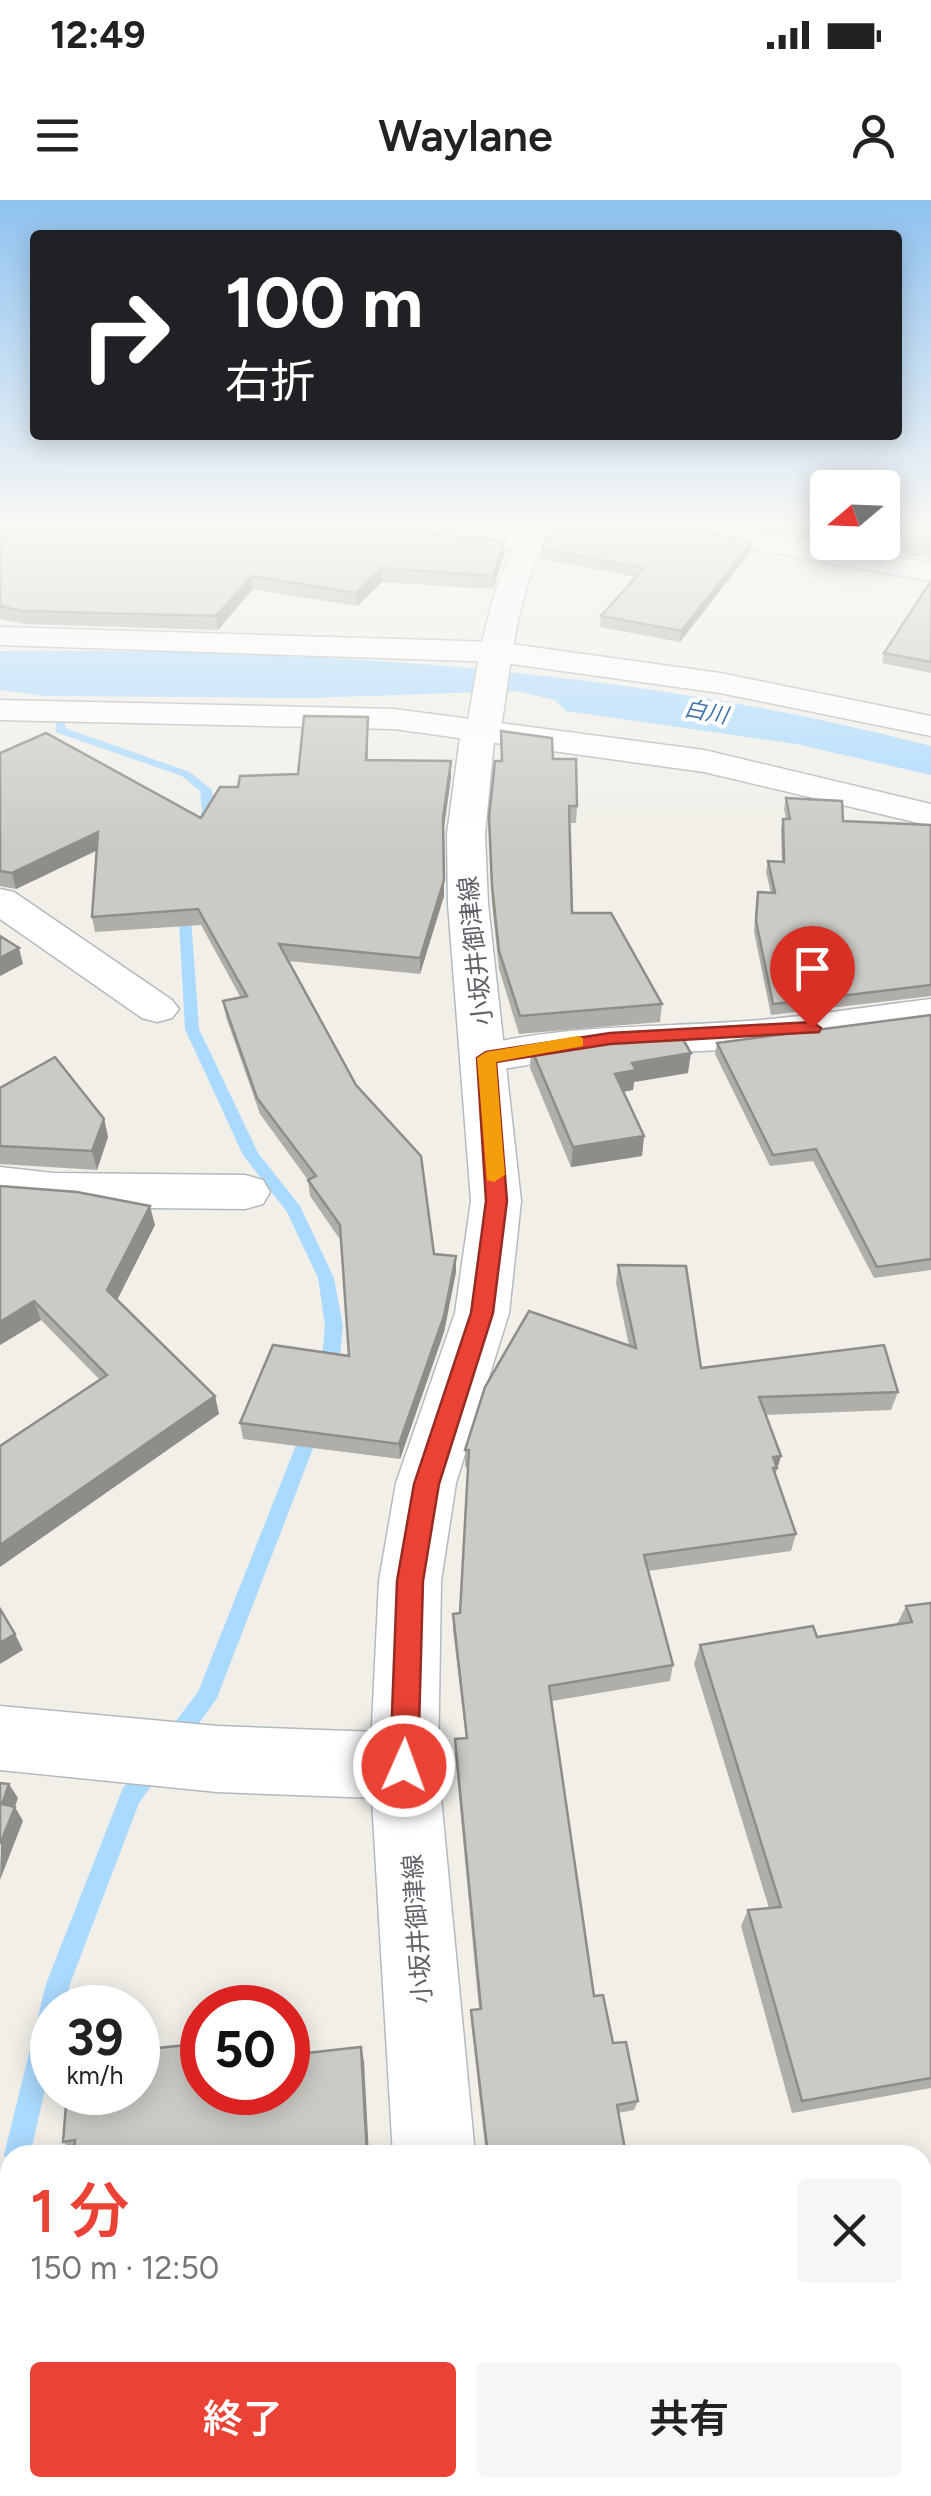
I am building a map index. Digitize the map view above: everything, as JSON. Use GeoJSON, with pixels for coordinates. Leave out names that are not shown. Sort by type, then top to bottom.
{"type":"FeatureCollection","features":[{"type":"Feature","properties":{"kind":"street","name":"小坂井御津線"},"geometry":{"type":"LineString","coordinates":[[433,2145],[404,1766],[410,1581],[426,1484],[482,1313],[496,1201],[486,1058],[468,904],[466,834],[481,726],[503,635]]}},
{"type":"Feature","properties":{"kind":"street"},"geometry":{"type":"LineString","coordinates":[[0,636],[497,656],[720,683],[931,726]]}},
{"type":"Feature","properties":{"kind":"street"},"geometry":{"type":"LineString","coordinates":[[0,710],[394,720],[481,726],[704,761],[931,815]]}},
{"type":"Feature","properties":{"kind":"street"},"geometry":{"type":"LineString","coordinates":[[0,901],[158,1009]]}},
{"type":"Feature","properties":{"kind":"street"},"geometry":{"type":"LineString","coordinates":[[486,1058],[579,1042],[748,1034],[931,1012]]}},
{"type":"Feature","properties":{"kind":"street"},"geometry":{"type":"LineString","coordinates":[[0,1184],[53,1190],[245,1192]]}},
{"type":"Feature","properties":{"kind":"street"},"geometry":{"type":"LineString","coordinates":[[0,1738],[217,1759],[404,1766]]}},
{"type":"Feature","properties":{"kind":"water","name":"白川"},"geometry":{"type":"Polygon","coordinates":[[[0,651],[352,659],[586,681],[817,719],[931,746],[931,775],[796,744],[566,711],[555,700],[516,691],[306,698],[47,696],[0,690],[0,651]]]}},
{"type":"Feature","properties":{"kind":"building"},"geometry":{"type":"Polygon","coordinates":[[[896,635],[931,635],[931,662],[884,653],[896,635]]]}},
{"type":"Feature","properties":{"kind":"building"},"geometry":{"type":"Polygon","coordinates":[[[304,716],[368,717],[366,760],[451,761],[443,818],[444,880],[420,958],[279,944],[356,1085],[421,1156],[434,1254],[456,1256],[444,1316],[399,1444],[240,1423],[273,1345],[349,1356],[340,1225],[308,1180],[316,1176],[257,1098],[223,1001],[247,996],[198,909],[92,917],[98,832],[12,873],[0,871],[0,753],[46,733],[201,818],[220,787],[238,787],[240,776],[298,774],[304,716]]]}},
{"type":"Feature","properties":{"kind":"building"},"geometry":{"type":"Polygon","coordinates":[[[501,731],[552,738],[553,759],[576,759],[577,806],[569,806],[572,913],[611,913],[662,1004],[520,1016],[499,951],[492,886],[489,817],[495,761],[502,761],[501,731]]]}},
{"type":"Feature","properties":{"kind":"building"},"geometry":{"type":"Polygon","coordinates":[[[786,798],[842,801],[843,821],[931,825],[931,985],[773,1004],[756,921],[758,892],[775,893],[768,861],[784,862],[783,819],[790,819],[786,798]]]}},
{"type":"Feature","properties":{"kind":"building"},"geometry":{"type":"Polygon","coordinates":[[[0,936],[19,948],[0,958],[0,936]]]}},
{"type":"Feature","properties":{"kind":"building"},"geometry":{"type":"Polygon","coordinates":[[[931,1015],[931,1259],[877,1267],[816,1149],[773,1155],[717,1043],[931,1015]]]}},
{"type":"Feature","properties":{"kind":"building"},"geometry":{"type":"Polygon","coordinates":[[[681,1036],[691,1053],[632,1063],[636,1070],[615,1074],[644,1136],[573,1147],[531,1048],[581,1040],[681,1036]]]}},
{"type":"Feature","properties":{"kind":"building"},"geometry":{"type":"Polygon","coordinates":[[[55,1057],[104,1119],[92,1151],[0,1146],[0,1088],[55,1057]]]}},
{"type":"Feature","properties":{"kind":"building"},"geometry":{"type":"Polygon","coordinates":[[[0,1186],[77,1192],[150,1206],[107,1290],[215,1396],[0,1545],[0,1446],[107,1375],[34,1301],[0,1322],[0,1186]]]}},
{"type":"Feature","properties":{"kind":"building"},"geometry":{"type":"Polygon","coordinates":[[[618,1265],[686,1266],[701,1368],[884,1345],[898,1392],[759,1397],[781,1456],[773,1457],[777,1468],[773,1468],[796,1534],[644,1555],[673,1665],[549,1686],[594,1996],[603,1995],[613,2043],[626,2042],[638,2101],[617,2105],[624,2145],[487,2145],[471,2010],[481,2009],[455,1739],[467,1738],[453,1614],[460,1613],[469,1450],[465,1450],[485,1387],[529,1311],[636,1348],[618,1265]]]}},
{"type":"Feature","properties":{"kind":"building"},"geometry":{"type":"Polygon","coordinates":[[[931,1603],[931,2078],[802,2101],[748,1910],[781,1907],[700,1645],[813,1626],[817,1637],[912,1622],[906,1606],[931,1603]]]}},
{"type":"Feature","properties":{"kind":"building"},"geometry":{"type":"Polygon","coordinates":[[[0,1609],[15,1634],[0,1643],[0,1609]]]}},
{"type":"Feature","properties":{"kind":"building"},"geometry":{"type":"Polygon","coordinates":[[[0,1783],[9,1784],[2,1804],[15,1807],[0,1844],[0,1783]]]}},
{"type":"Feature","properties":{"kind":"building"},"geometry":{"type":"Polygon","coordinates":[[[180,2046],[180,2115],[310,2115],[310,2053],[361,2047],[366,2145],[63,2142],[65,2115],[160,2115],[160,2048],[180,2046]]]}},
{"type":"Feature","properties":{"kind":"waterway"},"geometry":{"type":"LineString","coordinates":[[61,723],[59,730],[186,774],[206,790],[208,810],[203,830]]}},
{"type":"Feature","properties":{"kind":"waterway"},"geometry":{"type":"LineString","coordinates":[[184,904],[192,1029],[251,1155],[294,1210],[326,1278],[334,1326],[329,1376]]}},
{"type":"Feature","properties":{"kind":"waterway"},"geometry":{"type":"LineString","coordinates":[[173,1742],[206,1698],[313,1425]]}},
{"type":"Feature","properties":{"kind":"waterway"},"geometry":{"type":"LineString","coordinates":[[19,2145],[58,1984],[131,1796],[154,1767]]}},
{"type":"Feature","properties":{"kind":"slow traffic"},"geometry":{"type":"LineString","coordinates":[[494,1175],[486,1058],[577,1042]]}},
{"type":"Feature","properties":{"kind":"route"},"geometry":{"type":"LineString","coordinates":[[404,1766],[410,1581],[426,1484],[482,1313],[496,1201],[486,1058],[610,1038],[812,1028]]}}]}
